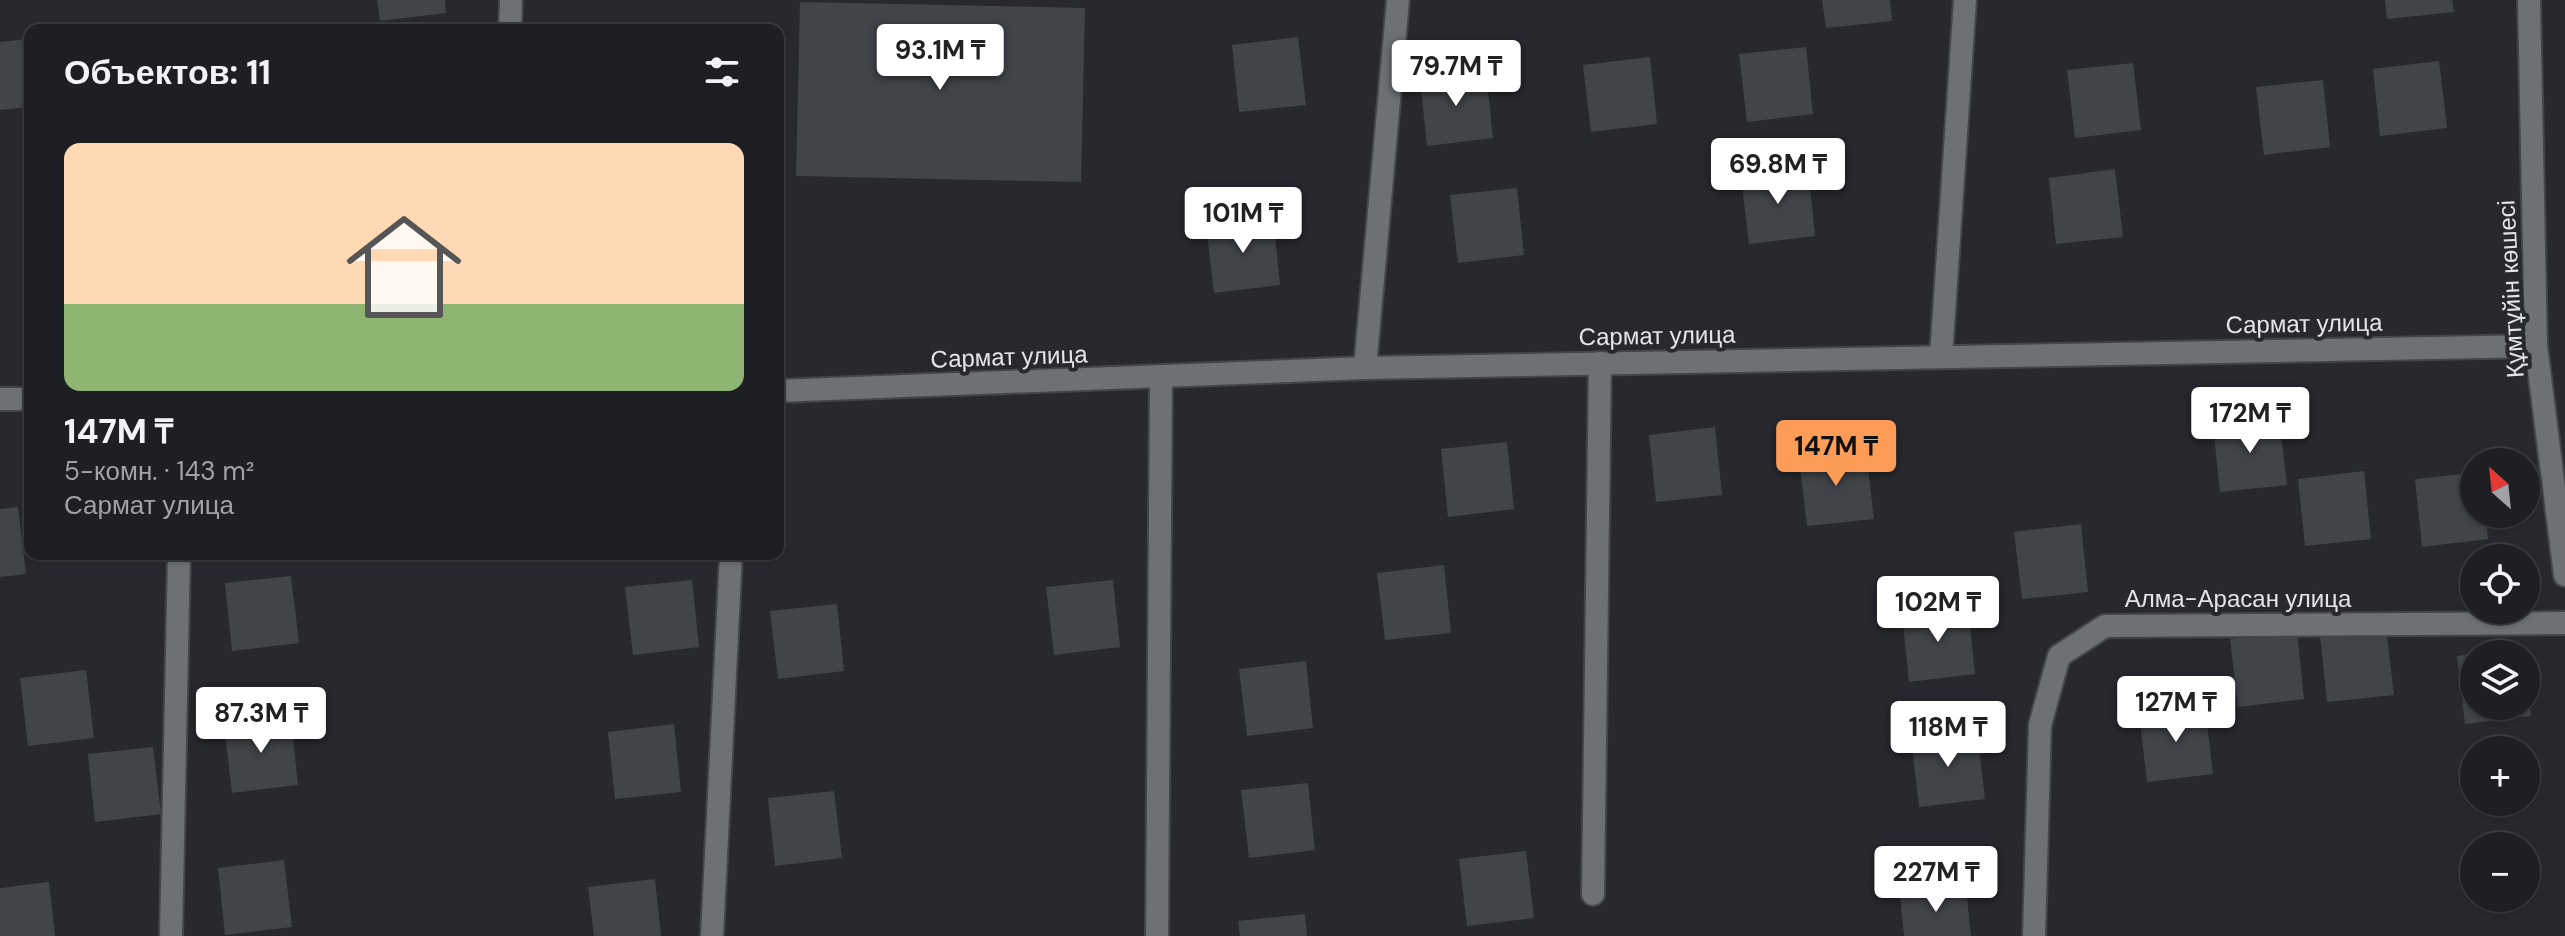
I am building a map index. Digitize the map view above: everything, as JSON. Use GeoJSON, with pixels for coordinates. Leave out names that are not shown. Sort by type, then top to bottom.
{"type":"FeatureCollection","features":[{"type":"Feature","properties":{"kind":"street"},"geometry":{"type":"LineString","coordinates":[[510,24],[511,0]]}},
{"type":"Feature","properties":{"kind":"street"},"geometry":{"type":"LineString","coordinates":[[1365,368],[1398,0]]}},
{"type":"Feature","properties":{"kind":"street"},"geometry":{"type":"LineString","coordinates":[[1941,357],[1965,0]]}},
{"type":"Feature","properties":{"kind":"street","name":"Құмтұйiн көшесі"},"geometry":{"type":"LineString","coordinates":[[2529,0],[2536,346],[2565,575]]}},
{"type":"Feature","properties":{"kind":"street","name":"Сармат улица"},"geometry":{"type":"LineString","coordinates":[[784,391],[1161,379],[1365,368],[2536,346]]}},
{"type":"Feature","properties":{"kind":"street"},"geometry":{"type":"LineString","coordinates":[[1593,894],[1600,363]]}},
{"type":"Feature","properties":{"kind":"street"},"geometry":{"type":"LineString","coordinates":[[1157,936],[1161,379]]}},
{"type":"Feature","properties":{"kind":"street"},"geometry":{"type":"LineString","coordinates":[[0,399],[24,399]]}},
{"type":"Feature","properties":{"kind":"street"},"geometry":{"type":"LineString","coordinates":[[171,936],[179,560]]}},
{"type":"Feature","properties":{"kind":"street"},"geometry":{"type":"LineString","coordinates":[[712,936],[731,560]]}},
{"type":"Feature","properties":{"kind":"street","name":"Алма-Арасан улица"},"geometry":{"type":"LineString","coordinates":[[2034,936],[2040,725],[2059,656],[2105,626],[2565,623]]}},
{"type":"Feature","properties":{"kind":"building"},"geometry":{"type":"Polygon","coordinates":[[[377,0],[445,0],[446,13],[380,21],[377,0]]]}},
{"type":"Feature","properties":{"kind":"building"},"geometry":{"type":"Polygon","coordinates":[[[1822,0],[1890,0],[1892,21],[1826,28],[1822,0]]]}},
{"type":"Feature","properties":{"kind":"building"},"geometry":{"type":"Polygon","coordinates":[[[2385,0],[2452,0],[2454,12],[2387,19],[2385,0]]]}},
{"type":"Feature","properties":{"kind":"building"},"geometry":{"type":"Polygon","coordinates":[[[800,2],[1085,8],[1081,182],[796,176],[800,2]]]}},
{"type":"Feature","properties":{"kind":"building"},"geometry":{"type":"Polygon","coordinates":[[[1298,37],[1306,105],[1239,112],[1232,45],[1298,37]]]}},
{"type":"Feature","properties":{"kind":"building"},"geometry":{"type":"Polygon","coordinates":[[[24,39],[24,108],[0,110],[0,42],[24,39]]]}},
{"type":"Feature","properties":{"kind":"building"},"geometry":{"type":"Polygon","coordinates":[[[1806,47],[1813,114],[1747,122],[1739,54],[1806,47]]]}},
{"type":"Feature","properties":{"kind":"building"},"geometry":{"type":"Polygon","coordinates":[[[1650,57],[1657,124],[1591,132],[1583,65],[1650,57]]]}},
{"type":"Feature","properties":{"kind":"building"},"geometry":{"type":"Polygon","coordinates":[[[2439,61],[2447,128],[2380,136],[2373,69],[2439,61]]]}},
{"type":"Feature","properties":{"kind":"building"},"geometry":{"type":"Polygon","coordinates":[[[2133,63],[2141,130],[2075,138],[2067,70],[2133,63]]]}},
{"type":"Feature","properties":{"kind":"building"},"geometry":{"type":"Polygon","coordinates":[[[1486,71],[1493,138],[1427,146],[1420,79],[1486,71]]]}},
{"type":"Feature","properties":{"kind":"building"},"geometry":{"type":"Polygon","coordinates":[[[2323,80],[2330,147],[2264,155],[2256,87],[2323,80]]]}},
{"type":"Feature","properties":{"kind":"building"},"geometry":{"type":"Polygon","coordinates":[[[1808,169],[1815,236],[1749,244],[1741,176],[1808,169]]]}},
{"type":"Feature","properties":{"kind":"building"},"geometry":{"type":"Polygon","coordinates":[[[2115,169],[2123,237],[2056,244],[2049,178],[2115,169]]]}},
{"type":"Feature","properties":{"kind":"building"},"geometry":{"type":"Polygon","coordinates":[[[1517,188],[1524,255],[1458,263],[1450,195],[1517,188]]]}},
{"type":"Feature","properties":{"kind":"building"},"geometry":{"type":"Polygon","coordinates":[[[1273,217],[1280,285],[1214,293],[1206,225],[1273,217]]]}},
{"type":"Feature","properties":{"kind":"building"},"geometry":{"type":"Polygon","coordinates":[[[2279,417],[2287,485],[2220,492],[2213,425],[2279,417]]]}},
{"type":"Feature","properties":{"kind":"building"},"geometry":{"type":"Polygon","coordinates":[[[1715,427],[1722,495],[1656,502],[1649,435],[1715,427]]]}},
{"type":"Feature","properties":{"kind":"building"},"geometry":{"type":"Polygon","coordinates":[[[1507,442],[1514,509],[1448,517],[1441,449],[1507,442]]]}},
{"type":"Feature","properties":{"kind":"building"},"geometry":{"type":"Polygon","coordinates":[[[1866,451],[1874,519],[1807,526],[1799,458],[1866,451]]]}},
{"type":"Feature","properties":{"kind":"building"},"geometry":{"type":"Polygon","coordinates":[[[2364,471],[2371,539],[2305,546],[2298,479],[2364,471]]]}},
{"type":"Feature","properties":{"kind":"building"},"geometry":{"type":"Polygon","coordinates":[[[2460,474],[2460,528],[2487,528],[2488,539],[2422,547],[2415,479],[2460,474]]]}},
{"type":"Feature","properties":{"kind":"building"},"geometry":{"type":"Polygon","coordinates":[[[18,507],[26,574],[0,577],[0,509],[18,507]]]}},
{"type":"Feature","properties":{"kind":"building"},"geometry":{"type":"Polygon","coordinates":[[[2081,524],[2088,592],[2022,599],[2014,532],[2081,524]]]}},
{"type":"Feature","properties":{"kind":"building"},"geometry":{"type":"Polygon","coordinates":[[[1444,565],[1451,633],[1385,640],[1377,573],[1444,565]]]}},
{"type":"Feature","properties":{"kind":"building"},"geometry":{"type":"Polygon","coordinates":[[[291,576],[299,643],[232,651],[225,583],[291,576]]]}},
{"type":"Feature","properties":{"kind":"building"},"geometry":{"type":"Polygon","coordinates":[[[692,580],[699,647],[633,655],[625,587],[692,580]]]}},
{"type":"Feature","properties":{"kind":"building"},"geometry":{"type":"Polygon","coordinates":[[[1113,580],[1120,647],[1054,655],[1046,587],[1113,580]]]}},
{"type":"Feature","properties":{"kind":"building"},"geometry":{"type":"Polygon","coordinates":[[[837,604],[844,671],[778,679],[770,611],[837,604]]]}},
{"type":"Feature","properties":{"kind":"building"},"geometry":{"type":"Polygon","coordinates":[[[1968,607],[1975,674],[1909,682],[1902,615],[1968,607]]]}},
{"type":"Feature","properties":{"kind":"building"},"geometry":{"type":"Polygon","coordinates":[[[2386,627],[2394,695],[2327,702],[2320,635],[2386,627]]]}},
{"type":"Feature","properties":{"kind":"building"},"geometry":{"type":"Polygon","coordinates":[[[2297,632],[2304,699],[2238,707],[2230,639],[2297,632]]]}},
{"type":"Feature","properties":{"kind":"building"},"geometry":{"type":"Polygon","coordinates":[[[1306,661],[1313,728],[1247,736],[1239,669],[1306,661]]]}},
{"type":"Feature","properties":{"kind":"building"},"geometry":{"type":"Polygon","coordinates":[[[86,670],[94,738],[28,746],[20,678],[86,670]]]}},
{"type":"Feature","properties":{"kind":"building"},"geometry":{"type":"Polygon","coordinates":[[[2205,707],[2213,774],[2147,782],[2139,714],[2205,707]]]}},
{"type":"Feature","properties":{"kind":"building"},"geometry":{"type":"Polygon","coordinates":[[[291,718],[298,785],[232,793],[224,725],[291,718]]]}},
{"type":"Feature","properties":{"kind":"building"},"geometry":{"type":"Polygon","coordinates":[[[2465,720],[2498,720],[2465,724],[2465,720]]]}},
{"type":"Feature","properties":{"kind":"building"},"geometry":{"type":"Polygon","coordinates":[[[674,724],[681,792],[615,799],[608,732],[674,724]]]}},
{"type":"Feature","properties":{"kind":"building"},"geometry":{"type":"Polygon","coordinates":[[[1977,732],[1985,799],[1919,807],[1911,739],[1977,732]]]}},
{"type":"Feature","properties":{"kind":"building"},"geometry":{"type":"Polygon","coordinates":[[[153,747],[161,814],[95,822],[88,754],[153,747]]]}},
{"type":"Feature","properties":{"kind":"building"},"geometry":{"type":"Polygon","coordinates":[[[1308,783],[1315,850],[1249,858],[1241,790],[1308,783]]]}},
{"type":"Feature","properties":{"kind":"building"},"geometry":{"type":"Polygon","coordinates":[[[834,791],[842,858],[775,866],[768,798],[834,791]]]}},
{"type":"Feature","properties":{"kind":"building"},"geometry":{"type":"Polygon","coordinates":[[[1526,851],[1534,918],[1467,926],[1459,859],[1526,851]]]}},
{"type":"Feature","properties":{"kind":"building"},"geometry":{"type":"Polygon","coordinates":[[[284,860],[292,927],[225,935],[218,868],[284,860]]]}},
{"type":"Feature","properties":{"kind":"building"},"geometry":{"type":"Polygon","coordinates":[[[655,879],[661,936],[594,936],[588,887],[655,879]]]}},
{"type":"Feature","properties":{"kind":"building"},"geometry":{"type":"Polygon","coordinates":[[[49,882],[55,936],[0,936],[0,888],[49,882]]]}},
{"type":"Feature","properties":{"kind":"building"},"geometry":{"type":"Polygon","coordinates":[[[1966,889],[1971,936],[1904,936],[1900,896],[1966,889]]]}},
{"type":"Feature","properties":{"kind":"building"},"geometry":{"type":"Polygon","coordinates":[[[1305,914],[1307,936],[1240,936],[1238,921],[1305,914]]]}}]}
